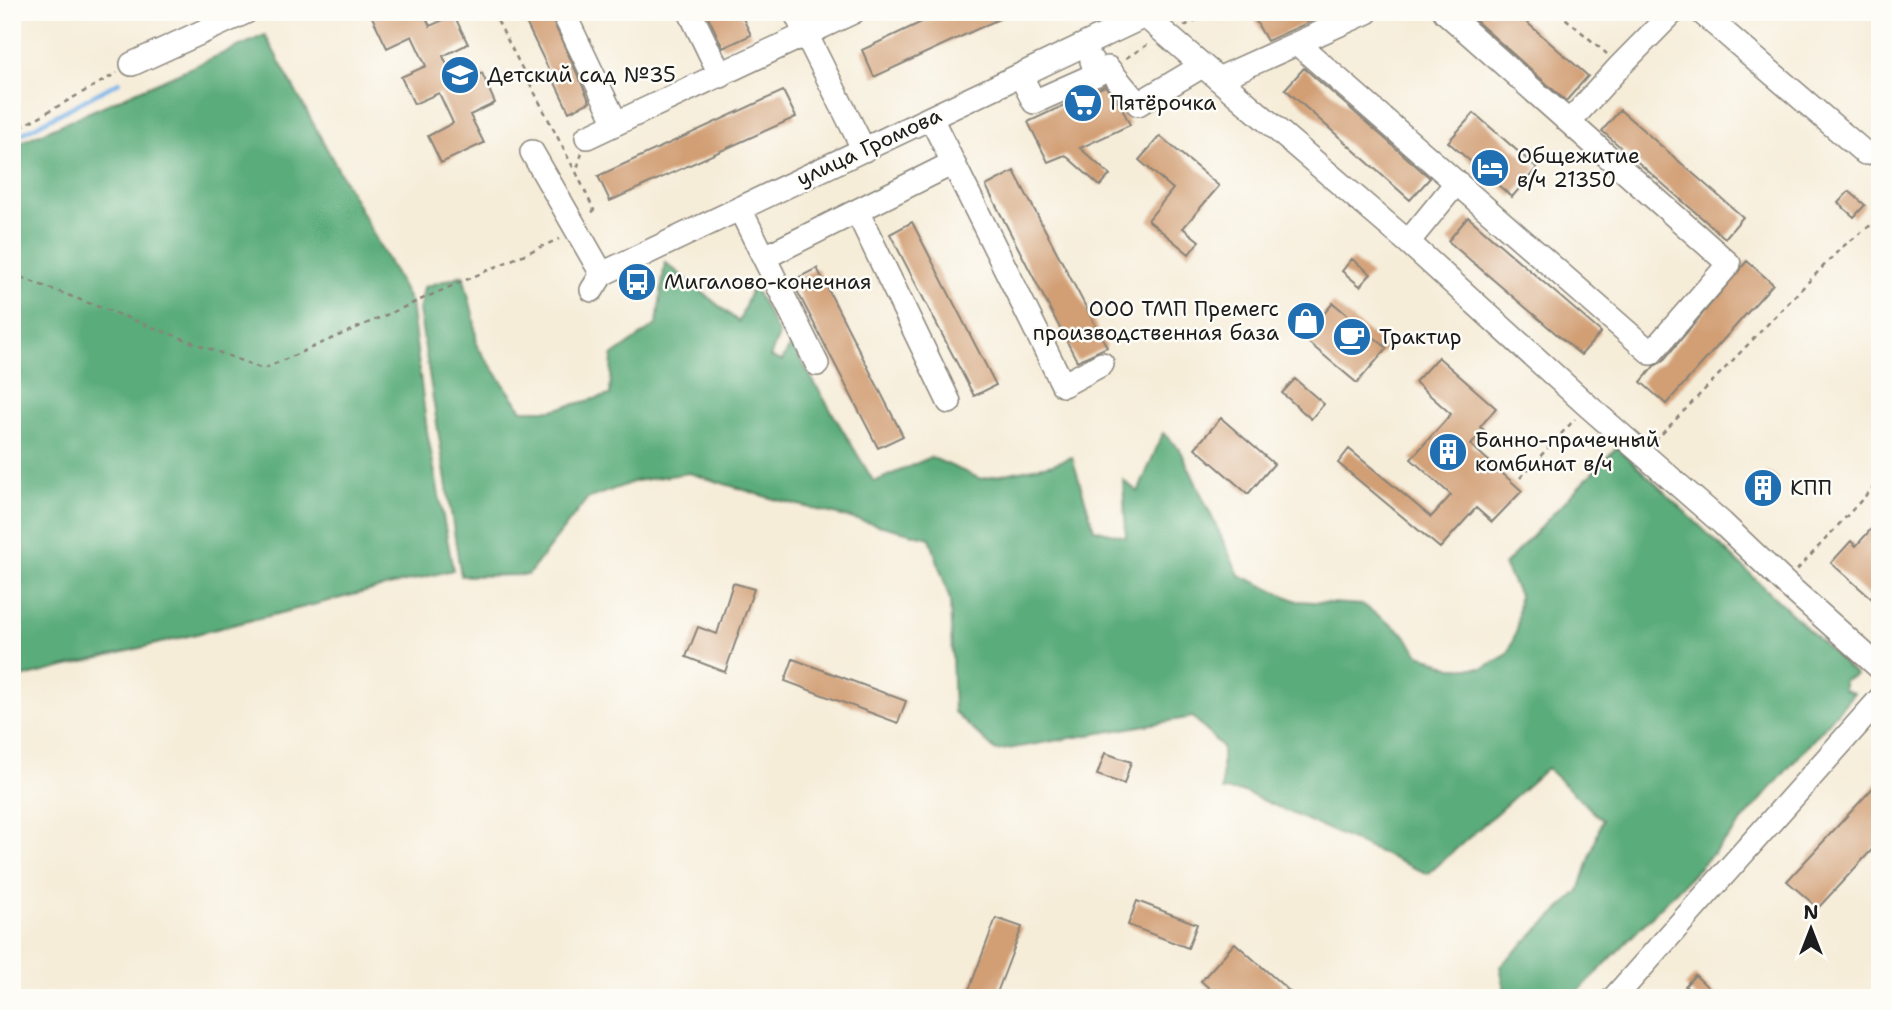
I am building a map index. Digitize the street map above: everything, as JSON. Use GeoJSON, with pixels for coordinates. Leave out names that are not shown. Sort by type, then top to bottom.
{"type":"FeatureCollection","features":[{"type":"Feature","properties":{"kind":"street"},"geometry":{"type":"LineString","coordinates":[[132,64],[246,12]]}},
{"type":"Feature","properties":{"kind":"street"},"geometry":{"type":"LineString","coordinates":[[563,12],[616,123]]}},
{"type":"Feature","properties":{"kind":"street"},"geometry":{"type":"LineString","coordinates":[[690,12],[721,76]]}},
{"type":"Feature","properties":{"kind":"street"},"geometry":{"type":"LineString","coordinates":[[795,12],[864,150]]}},
{"type":"Feature","properties":{"kind":"street"},"geometry":{"type":"LineString","coordinates":[[587,137],[807,36],[853,12]]}},
{"type":"Feature","properties":{"kind":"street"},"geometry":{"type":"LineString","coordinates":[[1021,76],[1034,102],[1108,68],[1138,104],[1210,72],[1298,44],[1367,12]]}},
{"type":"Feature","properties":{"kind":"street"},"geometry":{"type":"LineString","coordinates":[[1298,44],[1651,353],[1729,264],[1445,12]]}},
{"type":"Feature","properties":{"kind":"street"},"geometry":{"type":"LineString","coordinates":[[1569,122],[1673,12]]}},
{"type":"Feature","properties":{"kind":"street"},"geometry":{"type":"LineString","coordinates":[[1701,12],[1865,153]]}},
{"type":"Feature","properties":{"kind":"street"},"geometry":{"type":"LineString","coordinates":[[1149,14],[1210,72],[1408,242],[1880,668]]}},
{"type":"Feature","properties":{"kind":"street","name":"улица Громова"},"geometry":{"type":"LineString","coordinates":[[577,231],[597,282],[740,209],[1149,14]]}},
{"type":"Feature","properties":{"kind":"street"},"geometry":{"type":"LineString","coordinates":[[1084,45],[1097,74]]}},
{"type":"Feature","properties":{"kind":"street"},"geometry":{"type":"LineString","coordinates":[[931,118],[1063,385],[1102,364]]}},
{"type":"Feature","properties":{"kind":"street"},"geometry":{"type":"LineString","coordinates":[[532,152],[577,231]]}},
{"type":"Feature","properties":{"kind":"street"},"geometry":{"type":"LineString","coordinates":[[765,257],[953,163]]}},
{"type":"Feature","properties":{"kind":"street"},"geometry":{"type":"LineString","coordinates":[[1408,242],[1457,182]]}},
{"type":"Feature","properties":{"kind":"street"},"geometry":{"type":"LineString","coordinates":[[740,209],[817,364]]}},
{"type":"Feature","properties":{"kind":"street"},"geometry":{"type":"LineString","coordinates":[[858,211],[949,402]]}},
{"type":"Feature","properties":{"kind":"street"},"geometry":{"type":"LineString","coordinates":[[1614,998],[1880,699]]}},
{"type":"Feature","properties":{"kind":"path"},"geometry":{"type":"LineString","coordinates":[[12,274],[263,369],[577,231],[594,210],[493,12]]}},
{"type":"Feature","properties":{"kind":"path"},"geometry":{"type":"LineString","coordinates":[[1558,12],[1620,66]]}},
{"type":"Feature","properties":{"kind":"path"},"geometry":{"type":"LineString","coordinates":[[12,132],[132,64]]}},
{"type":"Feature","properties":{"kind":"path"},"geometry":{"type":"LineString","coordinates":[[576,172],[587,137]]}},
{"type":"Feature","properties":{"kind":"path"},"geometry":{"type":"LineString","coordinates":[[1643,454],[1841,248],[1880,218]]}},
{"type":"Feature","properties":{"kind":"path"},"geometry":{"type":"LineString","coordinates":[[1520,478],[1588,406]]}},
{"type":"Feature","properties":{"kind":"path"},"geometry":{"type":"LineString","coordinates":[[1785,583],[1880,480]]}},
{"type":"Feature","properties":{"kind":"green space"},"geometry":{"type":"Polygon","coordinates":[[[265,35],[411,303],[427,431],[453,570],[12,680],[12,555],[25,550],[12,511],[12,146],[265,35]]]}},
{"type":"Feature","properties":{"kind":"green space"},"geometry":{"type":"Polygon","coordinates":[[[665,262],[739,322],[753,285],[779,335],[770,357],[782,361],[791,344],[874,482],[931,457],[981,479],[1053,464],[1072,457],[1094,529],[1126,537],[1123,480],[1138,492],[1163,433],[1181,451],[1239,575],[1297,601],[1363,605],[1403,633],[1419,654],[1452,668],[1483,668],[1508,654],[1517,629],[1519,595],[1504,565],[1617,447],[1856,675],[1844,680],[1844,690],[1854,693],[1726,840],[1572,998],[1506,998],[1500,966],[1579,891],[1602,820],[1547,768],[1428,874],[1244,792],[1222,790],[1222,747],[1193,717],[996,751],[954,712],[950,600],[930,538],[770,498],[689,473],[636,481],[587,499],[528,575],[461,576],[419,310],[424,287],[463,275],[474,318],[477,346],[522,410],[552,410],[610,395],[612,356],[657,324],[665,262]]]}},
{"type":"Feature","properties":{"kind":"building"},"geometry":{"type":"Polygon","coordinates":[[[382,12],[423,12],[430,26],[454,15],[468,44],[443,56],[456,85],[482,73],[495,103],[470,115],[484,143],[441,163],[428,136],[453,123],[439,93],[414,104],[401,77],[426,66],[412,36],[387,48],[372,17],[382,12]]]}},
{"type":"Feature","properties":{"kind":"building"},"geometry":{"type":"Polygon","coordinates":[[[521,12],[549,12],[590,102],[569,112],[521,12]]]}},
{"type":"Feature","properties":{"kind":"building"},"geometry":{"type":"Polygon","coordinates":[[[706,12],[740,12],[751,35],[723,48],[706,12]]]}},
{"type":"Feature","properties":{"kind":"building"},"geometry":{"type":"Polygon","coordinates":[[[943,12],[1014,12],[874,77],[862,50],[943,12]]]}},
{"type":"Feature","properties":{"kind":"building"},"geometry":{"type":"Polygon","coordinates":[[[1268,12],[1332,12],[1267,41],[1254,18],[1268,12]]]}},
{"type":"Feature","properties":{"kind":"building"},"geometry":{"type":"Polygon","coordinates":[[[1466,12],[1515,12],[1588,76],[1566,101],[1466,12]]]}},
{"type":"Feature","properties":{"kind":"building"},"geometry":{"type":"Polygon","coordinates":[[[1304,68],[1430,178],[1410,200],[1285,89],[1304,68]]]}},
{"type":"Feature","properties":{"kind":"building"},"geometry":{"type":"Polygon","coordinates":[[[1105,86],[1121,106],[1130,125],[1080,148],[1110,175],[1100,186],[1065,155],[1048,162],[1028,122],[1105,86]]]}},
{"type":"Feature","properties":{"kind":"building"},"geometry":{"type":"Polygon","coordinates":[[[783,91],[796,117],[610,201],[598,176],[783,91]]]}},
{"type":"Feature","properties":{"kind":"building"},"geometry":{"type":"Polygon","coordinates":[[[1620,110],[1743,217],[1725,238],[1602,131],[1620,110]]]}},
{"type":"Feature","properties":{"kind":"building"},"geometry":{"type":"Polygon","coordinates":[[[1474,113],[1537,168],[1512,197],[1448,142],[1474,113]]]}},
{"type":"Feature","properties":{"kind":"building"},"geometry":{"type":"Polygon","coordinates":[[[1160,136],[1219,186],[1183,228],[1199,241],[1189,254],[1148,220],[1173,189],[1139,160],[1160,136]]]}},
{"type":"Feature","properties":{"kind":"building"},"geometry":{"type":"Polygon","coordinates":[[[1014,171],[1107,347],[1077,361],[986,186],[1014,171]]]}},
{"type":"Feature","properties":{"kind":"building"},"geometry":{"type":"Polygon","coordinates":[[[1849,191],[1865,205],[1854,217],[1838,203],[1849,191]]]}},
{"type":"Feature","properties":{"kind":"building"},"geometry":{"type":"Polygon","coordinates":[[[1468,217],[1601,332],[1581,355],[1448,241],[1468,217]]]}},
{"type":"Feature","properties":{"kind":"building"},"geometry":{"type":"Polygon","coordinates":[[[912,222],[996,385],[974,396],[890,234],[912,222]]]}},
{"type":"Feature","properties":{"kind":"building"},"geometry":{"type":"Polygon","coordinates":[[[1352,259],[1371,274],[1360,286],[1342,271],[1352,259]]]}},
{"type":"Feature","properties":{"kind":"building"},"geometry":{"type":"Polygon","coordinates":[[[1747,261],[1773,284],[1666,404],[1641,382],[1654,366],[1662,362],[1747,261]]]}},
{"type":"Feature","properties":{"kind":"building"},"geometry":{"type":"Polygon","coordinates":[[[817,268],[903,436],[878,448],[792,281],[817,268]]]}},
{"type":"Feature","properties":{"kind":"building"},"geometry":{"type":"Polygon","coordinates":[[[1333,303],[1387,348],[1357,383],[1303,338],[1333,303]]]}},
{"type":"Feature","properties":{"kind":"building","name":"Банно-прачечный комбинат в/ч"},"geometry":{"type":"Polygon","coordinates":[[[1438,357],[1496,408],[1480,427],[1484,430],[1471,445],[1522,491],[1492,522],[1476,508],[1440,548],[1338,463],[1349,449],[1431,517],[1451,495],[1411,459],[1451,414],[1415,382],[1438,357]]]}},
{"type":"Feature","properties":{"kind":"building"},"geometry":{"type":"Polygon","coordinates":[[[1295,379],[1324,404],[1311,419],[1282,393],[1295,379]]]}},
{"type":"Feature","properties":{"kind":"building"},"geometry":{"type":"Polygon","coordinates":[[[1221,418],[1274,464],[1248,494],[1195,448],[1221,418]]]}},
{"type":"Feature","properties":{"kind":"building","name":"КПП"},"geometry":{"type":"Polygon","coordinates":[[[1768,471],[1779,480],[1758,506],[1747,496],[1768,471]]]}},
{"type":"Feature","properties":{"kind":"building"},"geometry":{"type":"Polygon","coordinates":[[[1880,519],[1880,606],[1831,563],[1851,541],[1856,546],[1880,519]]]}},
{"type":"Feature","properties":{"kind":"building"},"geometry":{"type":"Polygon","coordinates":[[[733,583],[754,589],[725,672],[686,657],[698,627],[717,634],[733,583]]]}},
{"type":"Feature","properties":{"kind":"building"},"geometry":{"type":"Polygon","coordinates":[[[793,659],[906,701],[898,723],[785,681],[793,659]]]}},
{"type":"Feature","properties":{"kind":"building"},"geometry":{"type":"Polygon","coordinates":[[[1105,753],[1131,762],[1124,784],[1097,775],[1105,753]]]}},
{"type":"Feature","properties":{"kind":"building"},"geometry":{"type":"Polygon","coordinates":[[[1880,780],[1880,841],[1818,908],[1787,881],[1880,780]]]}},
{"type":"Feature","properties":{"kind":"building"},"geometry":{"type":"Polygon","coordinates":[[[1137,901],[1197,924],[1188,948],[1128,925],[1137,901]]]}},
{"type":"Feature","properties":{"kind":"building"},"geometry":{"type":"Polygon","coordinates":[[[996,918],[1022,927],[995,998],[966,998],[996,918]]]}},
{"type":"Feature","properties":{"kind":"building"},"geometry":{"type":"Polygon","coordinates":[[[1235,943],[1297,998],[1220,998],[1201,981],[1235,943]]]}},
{"type":"Feature","properties":{"kind":"building"},"geometry":{"type":"Polygon","coordinates":[[[1695,975],[1719,998],[1697,998],[1685,986],[1695,975]]]}},
{"type":"Feature","properties":{"kind":"waterway"},"geometry":{"type":"LineString","coordinates":[[12,139],[119,82]]}},
{"type":"Feature","properties":{"kind":"place","name":"Детский сад №35"},"geometry":{"type":"Point","coordinates":[460,75]}},
{"type":"Feature","properties":{"kind":"place","name":"Пятёрочка"},"geometry":{"type":"Point","coordinates":[1083,103]}},
{"type":"Feature","properties":{"kind":"place","name":"Общежитие в/ч 21350"},"geometry":{"type":"Point","coordinates":[1490,168]}},
{"type":"Feature","properties":{"kind":"place","name":"Мигалово-конечная"},"geometry":{"type":"Point","coordinates":[637,282]}},
{"type":"Feature","properties":{"kind":"place","name":"ООО ТМП Премегс производственная база"},"geometry":{"type":"Point","coordinates":[1306,321]}},
{"type":"Feature","properties":{"kind":"place","name":"Трактир"},"geometry":{"type":"Point","coordinates":[1352,337]}},
{"type":"Feature","properties":{"kind":"place","name":"Банно-прачечный комбинат в/ч"},"geometry":{"type":"Point","coordinates":[1448,452]}},
{"type":"Feature","properties":{"kind":"place","name":"КПП"},"geometry":{"type":"Point","coordinates":[1763,488]}}]}
